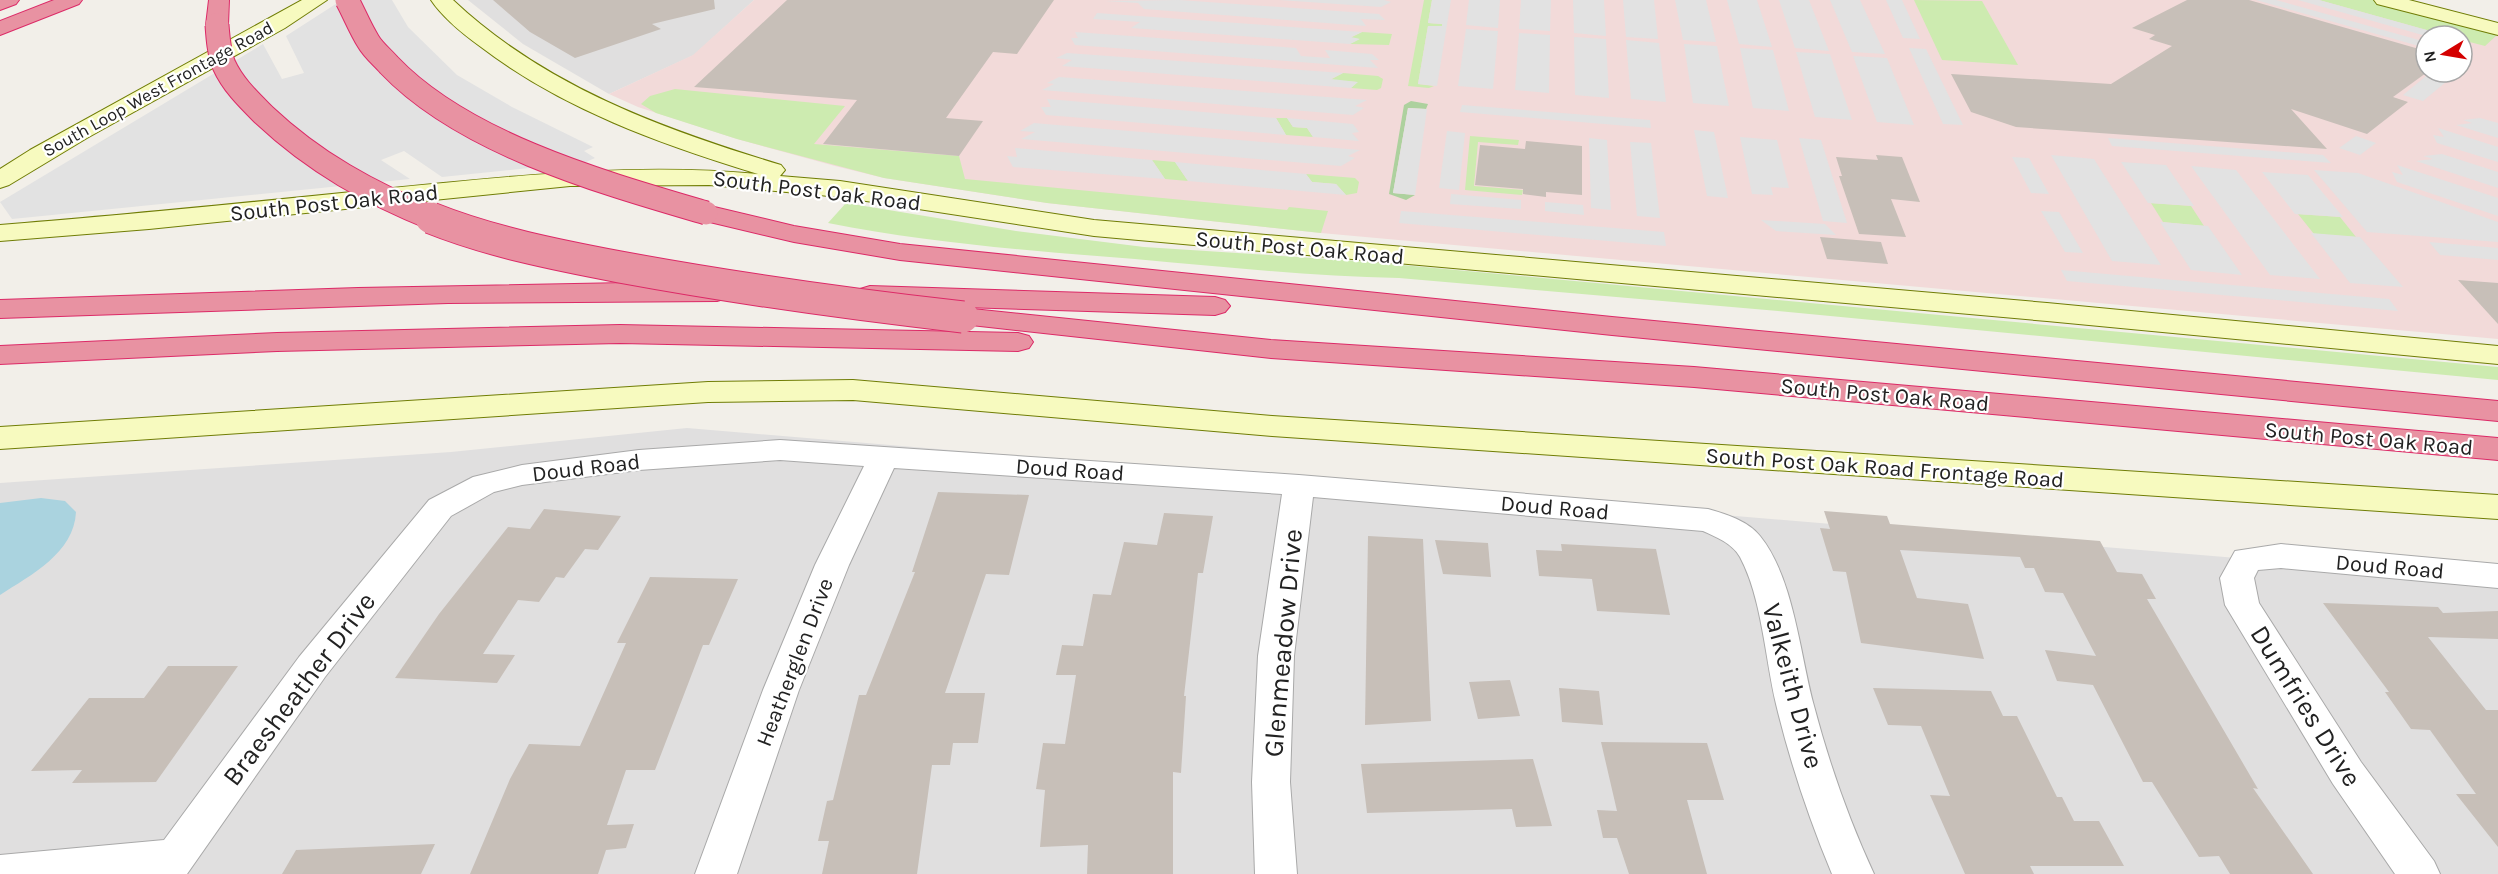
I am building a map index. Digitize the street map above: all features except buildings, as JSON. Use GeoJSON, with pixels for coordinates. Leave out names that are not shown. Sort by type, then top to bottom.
{"type":"FeatureCollection","features":[{"type":"Feature","properties":{"kind":"highway"},"geometry":{"type":"LineString","coordinates":[[0,4],[9,0]]}},
{"type":"Feature","properties":{"kind":"highway"},"geometry":{"type":"LineString","coordinates":[[0,28],[72,0]]}},
{"type":"Feature","properties":{"kind":"highway"},"geometry":{"type":"LineString","coordinates":[[346,0],[364,36],[385,60],[444,109],[546,160],[592,178],[706,213],[794,234],[900,252],[1612,326]]}},
{"type":"Feature","properties":{"kind":"highway"},"geometry":{"type":"LineString","coordinates":[[218,12],[219,45],[225,69],[276,130],[318,161],[366,189],[422,214],[501,239],[608,264],[812,299],[1271,349]]}},
{"type":"Feature","properties":{"kind":"highway"},"geometry":{"type":"LineString","coordinates":[[0,309],[556,292],[746,292],[1126,301],[1612,326]]}},
{"type":"Feature","properties":{"kind":"highway","name":"South Post Oak Road"},"geometry":{"type":"LineString","coordinates":[[1612,326],[2498,411]]}},
{"type":"Feature","properties":{"kind":"highway"},"geometry":{"type":"LineString","coordinates":[[0,355],[277,342],[620,334],[1271,349]]}},
{"type":"Feature","properties":{"kind":"highway","name":"South Post Oak Road"},"geometry":{"type":"LineString","coordinates":[[1271,349],[1694,377],[2498,449]]}},
{"type":"Feature","properties":{"kind":"main road","name":"South Loop West Frontage Road"},"geometry":{"type":"LineString","coordinates":[[0,180],[91,124],[254,37],[317,0]]}},
{"type":"Feature","properties":{"kind":"main road"},"geometry":{"type":"LineString","coordinates":[[441,0],[459,20],[495,50],[554,85],[673,136],[761,166],[840,189]]}},
{"type":"Feature","properties":{"kind":"main road"},"geometry":{"type":"LineString","coordinates":[[2384,0],[2498,29]]}},
{"type":"Feature","properties":{"kind":"main road"},"geometry":{"type":"LineString","coordinates":[[2451,0],[2498,12]]}},
{"type":"Feature","properties":{"kind":"main road","name":"South Post Oak Road"},"geometry":{"type":"LineString","coordinates":[[0,233],[149,221],[570,178],[686,176],[840,189],[1094,228],[2059,313],[2498,356]]}},
{"type":"Feature","properties":{"kind":"main road","name":"South Post Oak Road Frontage Road"},"geometry":{"type":"LineString","coordinates":[[0,438],[708,392],[853,390],[1272,426],[2498,507]]}},
{"type":"Feature","properties":{"kind":"street","name":"Doud Road"},"geometry":{"type":"LineString","coordinates":[[440,508],[484,484],[522,475],[639,460],[780,450],[885,455],[1299,485],[1708,520]]}},
{"type":"Feature","properties":{"kind":"street","name":"Heatherglen Drive"},"geometry":{"type":"LineString","coordinates":[[716,874],[781,690],[832,565],[885,455]]}},
{"type":"Feature","properties":{"kind":"street","name":"Glenmeadow Drive"},"geometry":{"type":"LineString","coordinates":[[1276,874],[1271,782],[1276,656],[1299,485]]}},
{"type":"Feature","properties":{"kind":"street","name":"Braesheather Drive"},"geometry":{"type":"LineString","coordinates":[[168,866],[312,667],[440,508]]}},
{"type":"Feature","properties":{"kind":"street","name":"Valkeith Drive"},"geometry":{"type":"LineString","coordinates":[[1708,520],[1735,532],[1750,547],[1764,577],[1796,706],[1839,843],[1853,874]]}},
{"type":"Feature","properties":{"kind":"street","name":"Doud Road"},"geometry":{"type":"LineString","coordinates":[[2282,556],[2498,576]]}},
{"type":"Feature","properties":{"kind":"street","name":"Dumfries Drive"},"geometry":{"type":"LineString","coordinates":[[2282,556],[2247,559],[2237,578],[2242,606],[2347,773],[2419,874]]}},
{"type":"Feature","properties":{"kind":"street"},"geometry":{"type":"LineString","coordinates":[[0,873],[168,866]]}},
{"type":"Feature","properties":{"kind":"shaded area"},"geometry":{"type":"Polygon","coordinates":[[[342,0],[392,0],[408,27],[457,75],[512,107],[593,147],[584,151],[595,158],[586,162],[442,177],[404,151],[381,160],[410,179],[12,219],[0,202],[263,44],[282,79],[304,73],[286,36],[342,0]]]}},
{"type":"Feature","properties":{"kind":"shaded area"},"geometry":{"type":"Polygon","coordinates":[[[468,0],[754,0],[694,55],[609,94],[523,44],[468,0]]]}},
{"type":"Feature","properties":{"kind":"shaded area"},"geometry":{"type":"Polygon","coordinates":[[[754,0],[2365,0],[2459,24],[2414,24],[2414,84],[2474,84],[2474,28],[2498,34],[2498,339],[1321,233],[1047,203],[884,178],[835,166],[737,139],[638,107],[609,94],[693,55],[754,0]]]}},
{"type":"Feature","properties":{"kind":"shaded area"},"geometry":{"type":"Polygon","coordinates":[[[1179,0],[1379,14],[1385,20],[1361,19],[1366,26],[1144,9],[1138,3],[1105,1],[1179,0]]]}},
{"type":"Feature","properties":{"kind":"shaded area"},"geometry":{"type":"Polygon","coordinates":[[[1279,0],[1384,0],[1391,2],[1381,7],[1279,0]]]}},
{"type":"Feature","properties":{"kind":"shaded area"},"geometry":{"type":"Polygon","coordinates":[[[1432,0],[1451,0],[1437,86],[1418,84],[1428,26],[1442,26],[1442,24],[1428,23],[1432,0]]]}},
{"type":"Feature","properties":{"kind":"shaded area"},"geometry":{"type":"Polygon","coordinates":[[[1469,0],[1500,0],[1498,28],[1466,25],[1469,0]]]}},
{"type":"Feature","properties":{"kind":"shaded area"},"geometry":{"type":"Polygon","coordinates":[[[1521,0],[1551,0],[1550,31],[1519,29],[1521,0]]]}},
{"type":"Feature","properties":{"kind":"shaded area"},"geometry":{"type":"Polygon","coordinates":[[[1573,0],[1604,0],[1606,36],[1574,33],[1573,0]]]}},
{"type":"Feature","properties":{"kind":"shaded area"},"geometry":{"type":"Polygon","coordinates":[[[1623,0],[1654,0],[1658,39],[1626,37],[1623,0]]]}},
{"type":"Feature","properties":{"kind":"shaded area"},"geometry":{"type":"Polygon","coordinates":[[[1675,0],[1706,0],[1716,42],[1683,40],[1675,0]]]}},
{"type":"Feature","properties":{"kind":"shaded area"},"geometry":{"type":"Polygon","coordinates":[[[1727,0],[1757,0],[1772,47],[1739,44],[1727,0]]]}},
{"type":"Feature","properties":{"kind":"shaded area"},"geometry":{"type":"Polygon","coordinates":[[[1779,0],[1809,0],[1829,51],[1795,48],[1779,0]]]}},
{"type":"Feature","properties":{"kind":"shaded area"},"geometry":{"type":"Polygon","coordinates":[[[1830,0],[1860,0],[1885,54],[1852,52],[1830,0]]]}},
{"type":"Feature","properties":{"kind":"shaded area"},"geometry":{"type":"Polygon","coordinates":[[[1886,0],[1902,0],[1920,39],[1903,38],[1886,0]]]}},
{"type":"Feature","properties":{"kind":"shaded area"},"geometry":{"type":"Polygon","coordinates":[[[2256,0],[2276,0],[2414,39],[2414,45],[2256,0]]]}},
{"type":"Feature","properties":{"kind":"shaded area"},"geometry":{"type":"Polygon","coordinates":[[[2298,0],[2319,0],[2414,27],[2414,33],[2298,0]]]}},
{"type":"Feature","properties":{"kind":"shaded area"},"geometry":{"type":"Polygon","coordinates":[[[1097,13],[1362,32],[1351,37],[1360,39],[1350,44],[1131,28],[1140,22],[1093,19],[1097,13]]]}},
{"type":"Feature","properties":{"kind":"shaded area"},"geometry":{"type":"Polygon","coordinates":[[[1466,29],[1498,31],[1493,89],[1458,86],[1466,29]]]}},
{"type":"Feature","properties":{"kind":"shaded area"},"geometry":{"type":"Polygon","coordinates":[[[1075,32],[1296,48],[1301,56],[1330,58],[1325,50],[1372,54],[1379,60],[1370,60],[1378,68],[1075,45],[1071,38],[1078,38],[1075,32]]]}},
{"type":"Feature","properties":{"kind":"shaded area"},"geometry":{"type":"Polygon","coordinates":[[[1519,33],[1550,35],[1549,93],[1515,90],[1519,33]]]}},
{"type":"Feature","properties":{"kind":"shaded area"},"geometry":{"type":"Polygon","coordinates":[[[1574,37],[1606,39],[1609,98],[1575,95],[1574,37]]]}},
{"type":"Feature","properties":{"kind":"shaded area"},"geometry":{"type":"Polygon","coordinates":[[[1626,40],[1659,43],[1666,102],[1631,99],[1626,40]]]}},
{"type":"Feature","properties":{"kind":"shaded area"},"geometry":{"type":"Polygon","coordinates":[[[1684,44],[1717,46],[1729,106],[1693,103],[1684,44]]]}},
{"type":"Feature","properties":{"kind":"shaded area"},"geometry":{"type":"Polygon","coordinates":[[[1740,48],[1773,50],[1789,111],[1753,108],[1740,48]]]}},
{"type":"Feature","properties":{"kind":"shaded area"},"geometry":{"type":"Polygon","coordinates":[[[1909,48],[1926,49],[1963,125],[1943,124],[1909,48]]]}},
{"type":"Feature","properties":{"kind":"shaded area"},"geometry":{"type":"Polygon","coordinates":[[[1796,52],[1830,54],[1852,120],[1815,117],[1796,52]]]}},
{"type":"Feature","properties":{"kind":"shaded area"},"geometry":{"type":"Polygon","coordinates":[[[1067,53],[1343,73],[1331,79],[1358,82],[1351,88],[1062,66],[1072,60],[1056,58],[1067,53]]]}},
{"type":"Feature","properties":{"kind":"shaded area"},"geometry":{"type":"Polygon","coordinates":[[[1853,56],[1887,58],[1914,125],[1877,122],[1853,56]]]}},
{"type":"Feature","properties":{"kind":"shaded area"},"geometry":{"type":"Polygon","coordinates":[[[1059,77],[1367,100],[1355,106],[1364,108],[1353,115],[1042,90],[1054,84],[1047,83],[1059,77]]]}},
{"type":"Feature","properties":{"kind":"shaded area"},"geometry":{"type":"Polygon","coordinates":[[[2416,84],[2444,84],[2423,101],[2403,95],[2416,84]]]}},
{"type":"Feature","properties":{"kind":"shaded area"},"geometry":{"type":"Polygon","coordinates":[[[1047,99],[1276,118],[1286,135],[1046,115],[1041,107],[1051,107],[1047,99]]]}},
{"type":"Feature","properties":{"kind":"shaded area"},"geometry":{"type":"Polygon","coordinates":[[[1462,105],[1650,120],[1651,128],[1460,112],[1462,105]]]}},
{"type":"Feature","properties":{"kind":"shaded area"},"geometry":{"type":"Polygon","coordinates":[[[1408,108],[1427,109],[1415,195],[1393,193],[1408,108]]]}},
{"type":"Feature","properties":{"kind":"shaded area"},"geometry":{"type":"Polygon","coordinates":[[[1287,118],[1353,124],[1359,132],[1352,133],[1359,141],[1313,137],[1307,128],[1293,127],[1287,118]]]}},
{"type":"Feature","properties":{"kind":"shaded area"},"geometry":{"type":"Polygon","coordinates":[[[2480,118],[2498,123],[2498,138],[2456,125],[2472,123],[2463,120],[2480,118]]]}},
{"type":"Feature","properties":{"kind":"shaded area"},"geometry":{"type":"Polygon","coordinates":[[[1034,123],[1360,150],[1348,156],[1355,158],[1341,166],[1021,139],[1035,132],[1020,131],[1034,123]]]}},
{"type":"Feature","properties":{"kind":"shaded area"},"geometry":{"type":"Polygon","coordinates":[[[2438,128],[2498,147],[2498,162],[2437,143],[2433,135],[2444,137],[2438,128]]]}},
{"type":"Feature","properties":{"kind":"shaded area"},"geometry":{"type":"Polygon","coordinates":[[[1694,130],[1714,132],[1728,198],[1707,196],[1694,130]]]}},
{"type":"Feature","properties":{"kind":"shaded area"},"geometry":{"type":"Polygon","coordinates":[[[1447,131],[1465,133],[1459,190],[1439,188],[1447,131]]]}},
{"type":"Feature","properties":{"kind":"shaded area"},"geometry":{"type":"Polygon","coordinates":[[[2356,136],[2376,143],[2360,155],[2339,148],[2356,136]]]}},
{"type":"Feature","properties":{"kind":"shaded area"},"geometry":{"type":"Polygon","coordinates":[[[1740,137],[1777,140],[1789,188],[1771,187],[1773,195],[1752,194],[1740,137]]]}},
{"type":"Feature","properties":{"kind":"shaded area"},"geometry":{"type":"Polygon","coordinates":[[[1589,138],[1607,140],[1611,210],[1591,208],[1589,138]]]}},
{"type":"Feature","properties":{"kind":"shaded area"},"geometry":{"type":"Polygon","coordinates":[[[1799,138],[1821,140],[1847,223],[1823,221],[1799,138]]]}},
{"type":"Feature","properties":{"kind":"shaded area"},"geometry":{"type":"Polygon","coordinates":[[[2108,138],[2323,155],[2331,163],[2112,146],[2108,138]]]}},
{"type":"Feature","properties":{"kind":"shaded area"},"geometry":{"type":"Polygon","coordinates":[[[1630,142],[1651,143],[1660,218],[1637,216],[1630,142]]]}},
{"type":"Feature","properties":{"kind":"shaded area"},"geometry":{"type":"Polygon","coordinates":[[[1015,148],[1152,160],[1165,179],[1013,167],[1007,156],[1017,157],[1015,148]]]}},
{"type":"Feature","properties":{"kind":"shaded area"},"geometry":{"type":"Polygon","coordinates":[[[2442,154],[2498,172],[2498,188],[2416,161],[2433,159],[2423,156],[2442,154]]]}},
{"type":"Feature","properties":{"kind":"shaded area"},"geometry":{"type":"Polygon","coordinates":[[[2051,155],[2094,159],[2161,265],[2112,261],[2051,155]]]}},
{"type":"Feature","properties":{"kind":"shaded area"},"geometry":{"type":"Polygon","coordinates":[[[2012,157],[2029,158],[2049,194],[2031,193],[2012,157]]]}},
{"type":"Feature","properties":{"kind":"shaded area"},"geometry":{"type":"Polygon","coordinates":[[[1175,162],[1306,174],[1312,182],[1336,184],[1346,195],[1188,181],[1175,162]]]}},
{"type":"Feature","properties":{"kind":"shaded area"},"geometry":{"type":"Polygon","coordinates":[[[2121,162],[2166,165],[2194,206],[2148,203],[2121,162]]]}},
{"type":"Feature","properties":{"kind":"shaded area"},"geometry":{"type":"Polygon","coordinates":[[[2397,165],[2498,198],[2498,216],[2397,182],[2392,172],[2403,175],[2397,165]]]}},
{"type":"Feature","properties":{"kind":"shaded area"},"geometry":{"type":"Polygon","coordinates":[[[2191,166],[2236,170],[2320,279],[2270,275],[2191,166]]]}},
{"type":"Feature","properties":{"kind":"shaded area"},"geometry":{"type":"Polygon","coordinates":[[[2314,170],[2358,173],[2498,222],[2498,242],[2367,232],[2314,170]]]}},
{"type":"Feature","properties":{"kind":"shaded area"},"geometry":{"type":"Polygon","coordinates":[[[2262,172],[2308,175],[2343,217],[2295,214],[2262,172]]]}},
{"type":"Feature","properties":{"kind":"shaded area"},"geometry":{"type":"Polygon","coordinates":[[[1451,194],[1521,200],[1521,209],[1450,204],[1451,194]]]}},
{"type":"Feature","properties":{"kind":"shaded area"},"geometry":{"type":"Polygon","coordinates":[[[1545,202],[1583,205],[1584,215],[1545,211],[1545,202]]]}},
{"type":"Feature","properties":{"kind":"shaded area"},"geometry":{"type":"Polygon","coordinates":[[[1401,211],[1664,232],[1666,246],[1399,223],[1401,211]]]}},
{"type":"Feature","properties":{"kind":"shaded area"},"geometry":{"type":"Polygon","coordinates":[[[2041,211],[2059,212],[2083,253],[2065,252],[2041,211]]]}},
{"type":"Feature","properties":{"kind":"shaded area"},"geometry":{"type":"Polygon","coordinates":[[[1761,220],[1825,224],[1836,235],[1776,231],[1761,220]]]}},
{"type":"Feature","properties":{"kind":"shaded area"},"geometry":{"type":"Polygon","coordinates":[[[2160,222],[2208,226],[2242,275],[2191,270],[2160,222]]]}},
{"type":"Feature","properties":{"kind":"shaded area"},"geometry":{"type":"Polygon","coordinates":[[[2311,233],[2360,237],[2403,287],[2350,283],[2311,233]]]}},
{"type":"Feature","properties":{"kind":"shaded area"},"geometry":{"type":"Polygon","coordinates":[[[2429,242],[2498,248],[2498,260],[2440,255],[2429,242]]]}},
{"type":"Feature","properties":{"kind":"shaded area"},"geometry":{"type":"Polygon","coordinates":[[[2061,270],[2389,299],[2398,311],[2067,281],[2061,270]]]}},
{"type":"Feature","properties":{"kind":"shaded area"},"geometry":{"type":"Polygon","coordinates":[[[687,428],[2498,580],[2498,874],[0,874],[0,483],[451,452],[687,428]]]}},
{"type":"Feature","properties":{"kind":"green space"},"geometry":{"type":"Polygon","coordinates":[[[1424,0],[1432,0],[1428,23],[1442,24],[1442,27],[1428,26],[1418,84],[1434,86],[1429,88],[1408,86],[1424,0]]]}},
{"type":"Feature","properties":{"kind":"green space"},"geometry":{"type":"Polygon","coordinates":[[[1914,0],[1982,1],[2018,65],[1942,60],[1914,0]]]}},
{"type":"Feature","properties":{"kind":"green space"},"geometry":{"type":"Polygon","coordinates":[[[2319,0],[2375,0],[2469,24],[2414,24],[2414,27],[2319,0]]]}},
{"type":"Feature","properties":{"kind":"green space"},"geometry":{"type":"Polygon","coordinates":[[[2474,25],[2496,31],[2493,34],[2497,35],[2485,46],[2474,43],[2474,25]]]}},
{"type":"Feature","properties":{"kind":"green space"},"geometry":{"type":"Polygon","coordinates":[[[1362,32],[1392,34],[1389,45],[1350,44],[1359,39],[1350,38],[1362,32]]]}},
{"type":"Feature","properties":{"kind":"green space"},"geometry":{"type":"Polygon","coordinates":[[[1343,73],[1378,76],[1383,79],[1381,88],[1377,90],[1351,88],[1357,82],[1330,80],[1343,73]]]}},
{"type":"Feature","properties":{"kind":"green space"},"geometry":{"type":"Polygon","coordinates":[[[675,89],[845,106],[814,144],[959,156],[965,179],[1287,210],[1289,207],[1328,211],[1321,233],[1047,203],[884,178],[737,139],[656,113],[641,104],[650,96],[675,89]]]}},
{"type":"Feature","properties":{"kind":"green space"},"geometry":{"type":"Polygon","coordinates":[[[1411,101],[1428,104],[1426,109],[1408,108],[1393,193],[1415,195],[1406,200],[1389,194],[1404,105],[1411,101]]]}},
{"type":"Feature","properties":{"kind":"green space"},"geometry":{"type":"Polygon","coordinates":[[[1276,118],[1287,118],[1293,127],[1307,128],[1313,137],[1286,135],[1276,118]]]}},
{"type":"Feature","properties":{"kind":"green space"},"geometry":{"type":"Polygon","coordinates":[[[1470,136],[1519,140],[1518,145],[1478,142],[1474,186],[1523,190],[1522,195],[1465,190],[1470,136]]]}},
{"type":"Feature","properties":{"kind":"green space"},"geometry":{"type":"Polygon","coordinates":[[[1152,160],[1175,162],[1188,181],[1165,179],[1152,160]]]}},
{"type":"Feature","properties":{"kind":"green space"},"geometry":{"type":"Polygon","coordinates":[[[1306,174],[1355,178],[1359,182],[1357,193],[1346,195],[1336,184],[1312,182],[1306,174]]]}},
{"type":"Feature","properties":{"kind":"green space"},"geometry":{"type":"Polygon","coordinates":[[[846,203],[1016,231],[1144,247],[1359,261],[2498,367],[2498,380],[1778,311],[1399,278],[1267,271],[981,246],[828,223],[846,203]]]}},
{"type":"Feature","properties":{"kind":"green space"},"geometry":{"type":"Polygon","coordinates":[[[2151,203],[2191,206],[2204,226],[2163,222],[2151,203]]]}},
{"type":"Feature","properties":{"kind":"green space"},"geometry":{"type":"Polygon","coordinates":[[[2298,214],[2340,217],[2356,237],[2314,234],[2298,214]]]}},
{"type":"Feature","properties":{"kind":"water"},"geometry":{"type":"Polygon","coordinates":[[[41,498],[65,501],[76,512],[68,539],[59,551],[37,571],[0,595],[0,503],[41,498]]]}}]}
